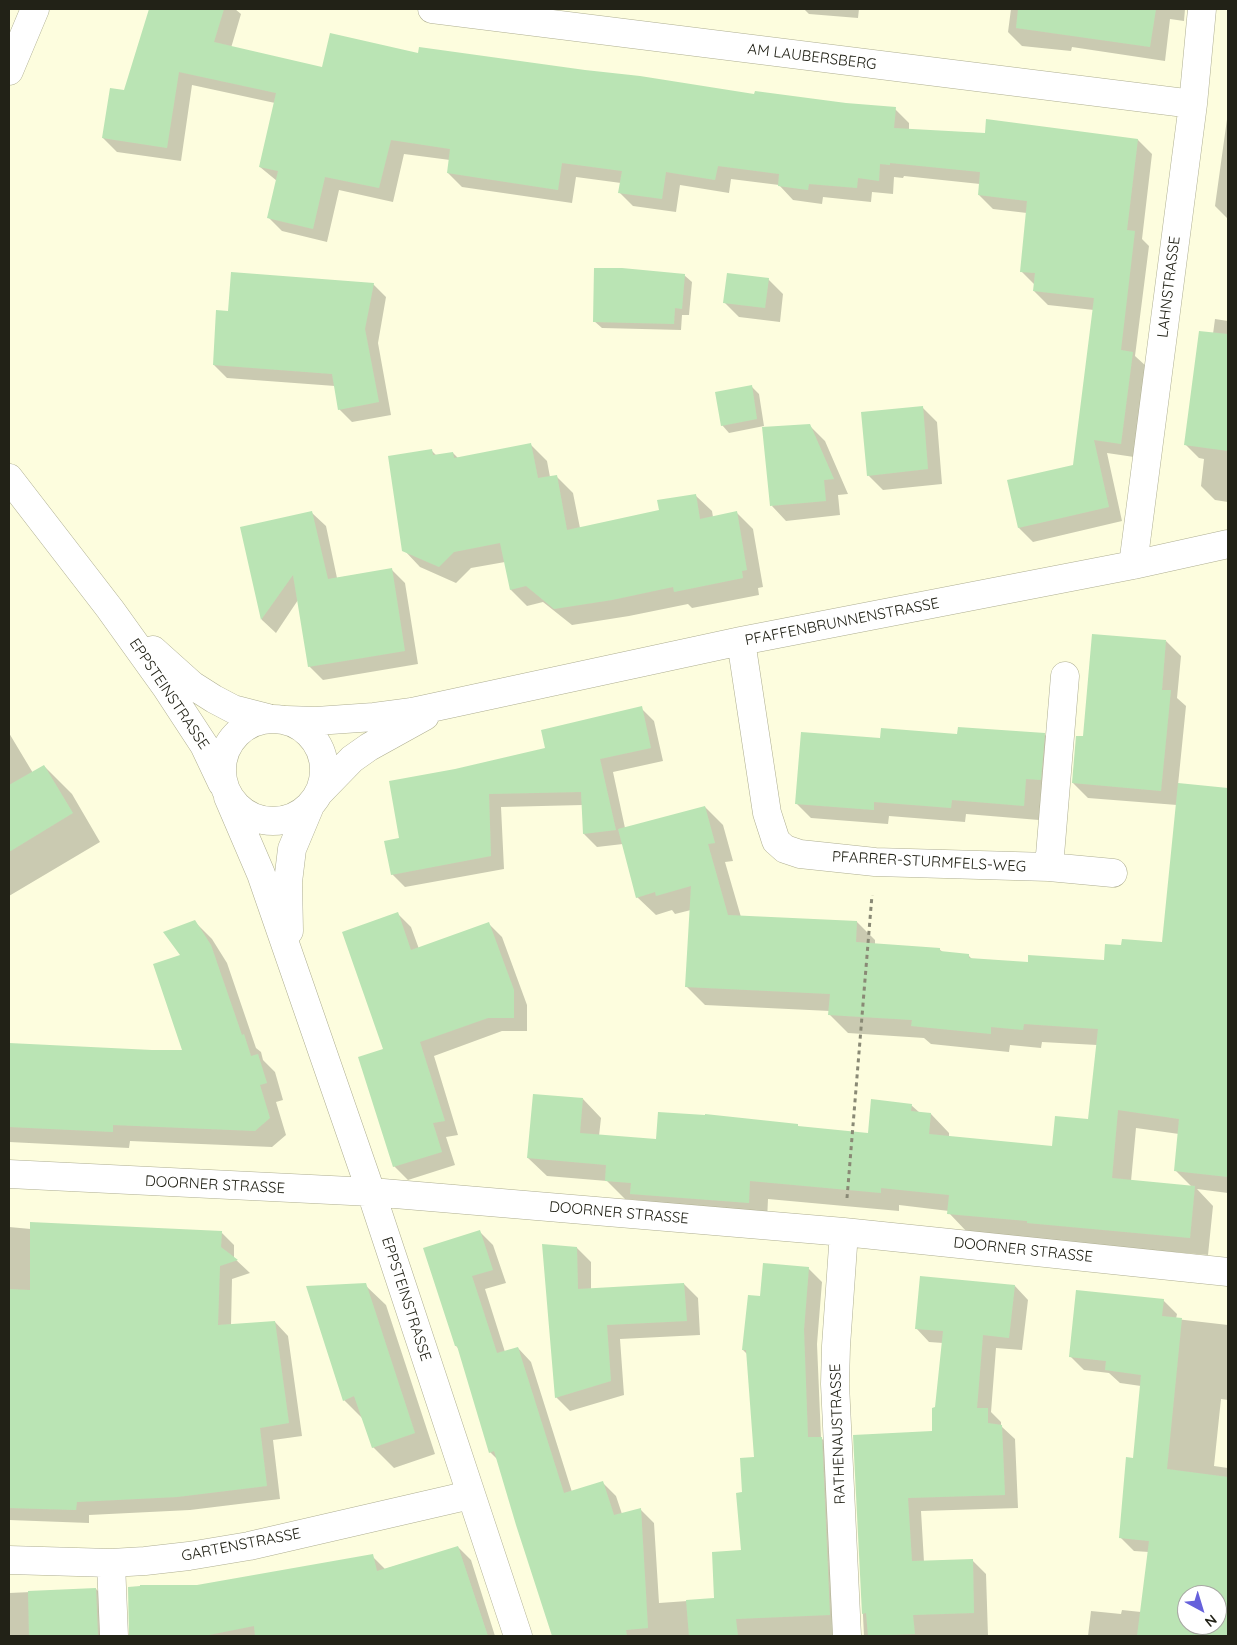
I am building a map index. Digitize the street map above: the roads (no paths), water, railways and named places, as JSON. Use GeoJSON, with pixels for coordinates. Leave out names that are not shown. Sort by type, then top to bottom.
{"type":"FeatureCollection","features":[{"type":"Feature","properties":{"kind":"street"},"geometry":{"type":"LineString","coordinates":[[9,71],[35,9]]}},
{"type":"Feature","properties":{"kind":"street","name":"AM LAUBERSBERG"},"geometry":{"type":"LineString","coordinates":[[432,9],[1193,104]]}},
{"type":"Feature","properties":{"kind":"street","name":"LAHNSTRASSE"},"geometry":{"type":"LineString","coordinates":[[1133,565],[1193,104],[1202,9]]}},
{"type":"Feature","properties":{"kind":"street","name":"EPPSTEINSTRASSE"},"geometry":{"type":"LineString","coordinates":[[9,478],[110,609],[166,687],[204,745],[262,874],[371,1192],[518,1636]]}},
{"type":"Feature","properties":{"kind":"street","name":"PFAFFENBRUNNENSTRASSE"},"geometry":{"type":"LineString","coordinates":[[277,719],[316,721],[412,712],[741,641],[1133,565],[1228,544]]}},
{"type":"Feature","properties":{"kind":"street","name":"EPPSTEINSTRASSE"},"geometry":{"type":"LineString","coordinates":[[110,609],[192,684],[214,699],[233,709],[277,719]]}},
{"type":"Feature","properties":{"kind":"street","name":"PFARRER-STURMFELS-WEG"},"geometry":{"type":"LineString","coordinates":[[741,641],[766,813],[776,841],[785,849],[800,854],[876,862],[1049,868],[1113,873]]}},
{"type":"Feature","properties":{"kind":"street","name":"PFARRER-STURMFELS-WEG"},"geometry":{"type":"LineString","coordinates":[[1049,868],[1065,676]]}},
{"type":"Feature","properties":{"kind":"street","name":"PFAFFENBRUNNENSTRASSE"},"geometry":{"type":"LineString","coordinates":[[314,800],[333,777],[352,759],[369,747],[414,721],[457,702]]}},
{"type":"Feature","properties":{"kind":"street"},"geometry":{"type":"LineString","coordinates":[[277,719],[305,729],[316,742],[324,763],[323,781],[314,800],[290,818],[274,822],[259,820],[247,815],[225,790],[222,763],[226,748],[238,732],[251,723],[277,719]]}},
{"type":"Feature","properties":{"kind":"street","name":"EPPSTEINSTRASSE"},"geometry":{"type":"LineString","coordinates":[[291,962],[288,882],[292,849],[314,800]]}},
{"type":"Feature","properties":{"kind":"street","name":"DOORNER STRASSE"},"geometry":{"type":"LineString","coordinates":[[9,1174],[371,1192],[844,1232],[1228,1272]]}},
{"type":"Feature","properties":{"kind":"street","name":"RATHENAUSTRASSE"},"geometry":{"type":"LineString","coordinates":[[844,1232],[835,1384],[847,1636]]}},
{"type":"Feature","properties":{"kind":"street","name":"GARTENSTRASSE"},"geometry":{"type":"LineString","coordinates":[[9,1560],[111,1562],[145,1561],[189,1556],[249,1546],[470,1495]]}},
{"type":"Feature","properties":{"kind":"street"},"geometry":{"type":"LineString","coordinates":[[111,1562],[114,1636]]}}]}
